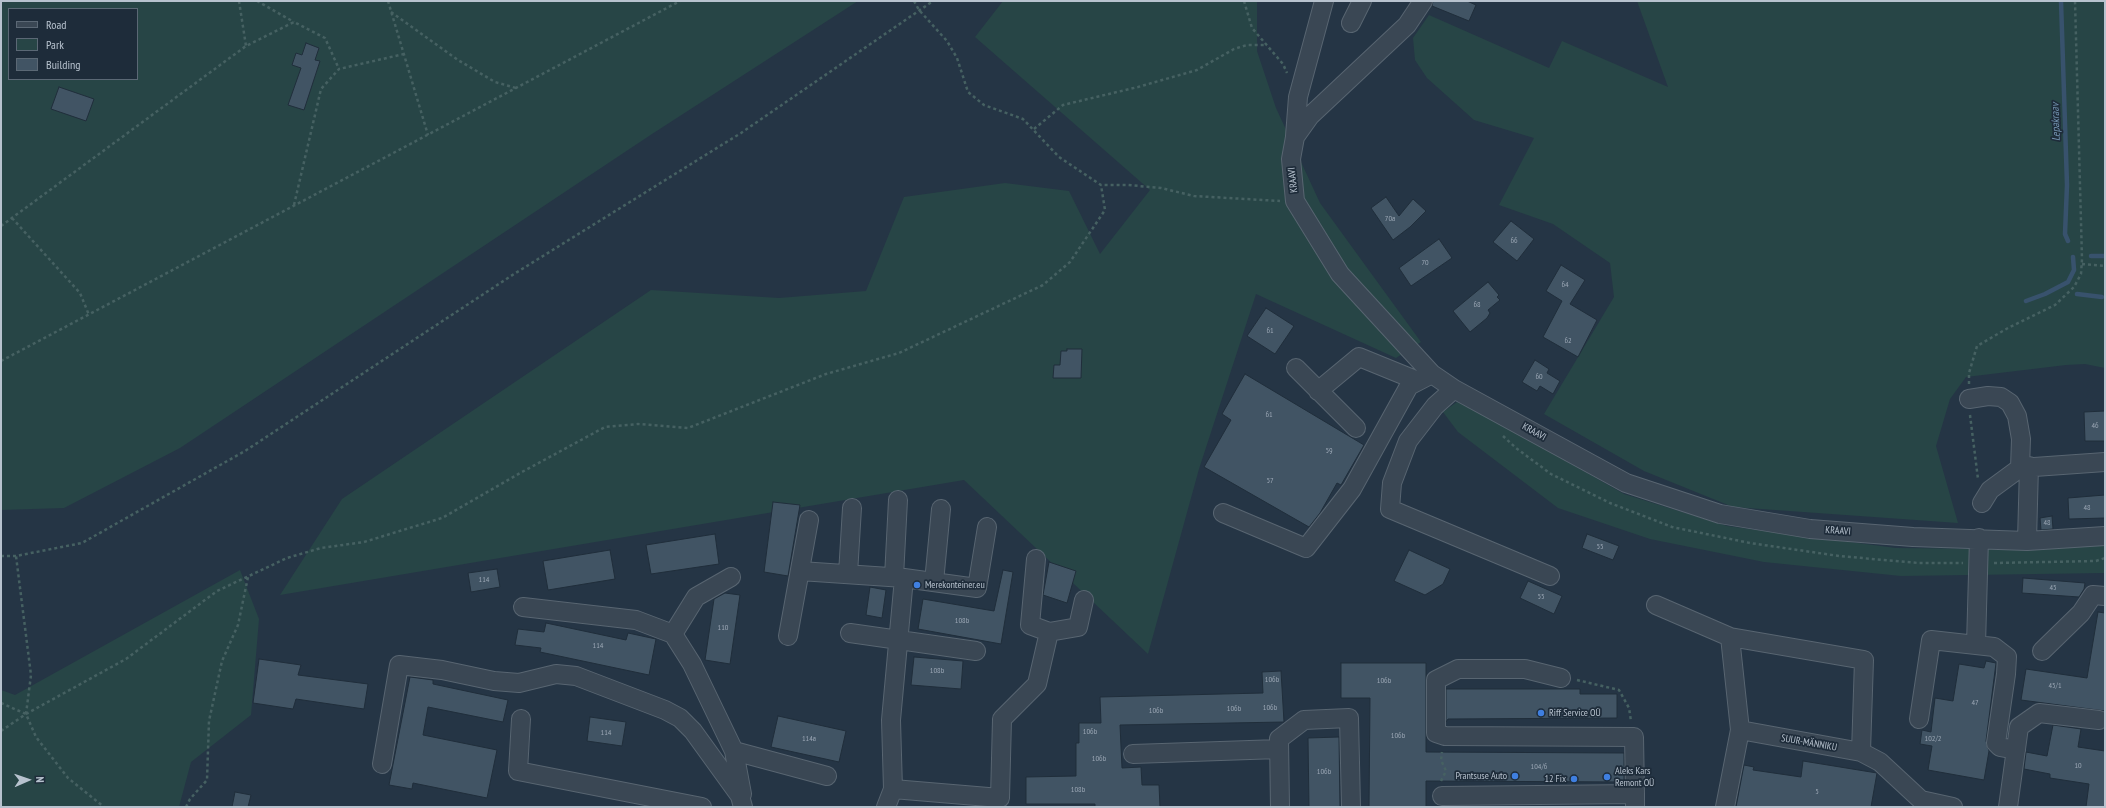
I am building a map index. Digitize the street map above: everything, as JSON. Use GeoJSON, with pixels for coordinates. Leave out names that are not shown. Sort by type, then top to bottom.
{"type":"FeatureCollection","features":[{"type":"Feature","properties":{"kind":"street"},"geometry":{"type":"LineString","coordinates":[[1295,137],[1298,97],[1324,1]]}},
{"type":"Feature","properties":{"kind":"street"},"geometry":{"type":"LineString","coordinates":[[1351,23],[1362,1]]}},
{"type":"Feature","properties":{"kind":"street","name":"KRAAVI"},"geometry":{"type":"LineString","coordinates":[[1423,1],[1407,25],[1310,116],[1295,137],[1290,160],[1295,201],[1340,274],[1425,378],[1454,389],[1626,483],[1720,514],[1810,529],[1913,537],[2027,540],[2105,536]]}},
{"type":"Feature","properties":{"kind":"street"},"geometry":{"type":"LineString","coordinates":[[1318,391],[1359,357],[1425,378]]}},
{"type":"Feature","properties":{"kind":"street"},"geometry":{"type":"LineString","coordinates":[[1296,368],[1356,428]]}},
{"type":"Feature","properties":{"kind":"street"},"geometry":{"type":"LineString","coordinates":[[1223,512],[1306,548],[1352,489],[1409,386],[1425,378]]}},
{"type":"Feature","properties":{"kind":"street"},"geometry":{"type":"LineString","coordinates":[[1454,389],[1435,406],[1408,441],[1392,483],[1390,509],[1550,576]]}},
{"type":"Feature","properties":{"kind":"street"},"geometry":{"type":"LineString","coordinates":[[1969,399],[1988,396],[2000,397],[2010,403],[2017,416],[2024,467],[2027,540]]}},
{"type":"Feature","properties":{"kind":"street"},"geometry":{"type":"LineString","coordinates":[[1982,503],[1990,490],[2024,467],[2105,462]]}},
{"type":"Feature","properties":{"kind":"street"},"geometry":{"type":"LineString","coordinates":[[886,807],[893,788],[891,720],[899,639],[898,500]]}},
{"type":"Feature","properties":{"kind":"street"},"geometry":{"type":"LineString","coordinates":[[848,574],[852,508]]}},
{"type":"Feature","properties":{"kind":"street"},"geometry":{"type":"LineString","coordinates":[[934,582],[941,509]]}},
{"type":"Feature","properties":{"kind":"street"},"geometry":{"type":"LineString","coordinates":[[788,636],[810,520]]}},
{"type":"Feature","properties":{"kind":"street"},"geometry":{"type":"LineString","coordinates":[[800,571],[899,578],[977,588],[987,526]]}},
{"type":"Feature","properties":{"kind":"street"},"geometry":{"type":"LineString","coordinates":[[1976,645],[1979,538]]}},
{"type":"Feature","properties":{"kind":"street"},"geometry":{"type":"LineString","coordinates":[[1036,559],[1030,625],[1049,632],[1078,627],[1084,600]]}},
{"type":"Feature","properties":{"kind":"street"},"geometry":{"type":"LineString","coordinates":[[673,634],[696,597],[731,577]]}},
{"type":"Feature","properties":{"kind":"street"},"geometry":{"type":"LineString","coordinates":[[2042,651],[2082,613],[2093,595],[2105,596]]}},
{"type":"Feature","properties":{"kind":"street"},"geometry":{"type":"LineString","coordinates":[[1656,605],[1730,636],[1864,660],[1860,752]]}},
{"type":"Feature","properties":{"kind":"street"},"geometry":{"type":"LineString","coordinates":[[523,607],[636,620],[673,634],[692,664],[734,751],[743,807]]}},
{"type":"Feature","properties":{"kind":"street"},"geometry":{"type":"LineString","coordinates":[[893,788],[1004,802],[1002,719],[1037,684],[1049,632]]}},
{"type":"Feature","properties":{"kind":"street"},"geometry":{"type":"LineString","coordinates":[[850,633],[976,651]]}},
{"type":"Feature","properties":{"kind":"street"},"geometry":{"type":"LineString","coordinates":[[1725,807],[1740,730],[1730,636]]}},
{"type":"Feature","properties":{"kind":"street"},"geometry":{"type":"LineString","coordinates":[[1919,719],[1931,640],[1994,647],[2007,657],[1996,743],[2000,747],[2016,750]]}},
{"type":"Feature","properties":{"kind":"street"},"geometry":{"type":"LineString","coordinates":[[382,764],[399,665],[442,670],[494,681],[518,682],[556,674],[576,676],[666,710],[680,718],[693,730],[740,796],[743,807]]}},
{"type":"Feature","properties":{"kind":"street"},"geometry":{"type":"LineString","coordinates":[[1442,794],[1635,800],[1634,737],[1445,736],[1436,733],[1436,680],[1458,669],[1525,669],[1561,678]]}},
{"type":"Feature","properties":{"kind":"street"},"geometry":{"type":"LineString","coordinates":[[2008,807],[2019,727],[2039,713],[2099,720]]}},
{"type":"Feature","properties":{"kind":"street"},"geometry":{"type":"LineString","coordinates":[[1280,807],[1279,739],[1304,720],[1348,718],[1351,807]]}},
{"type":"Feature","properties":{"kind":"street"},"geometry":{"type":"LineString","coordinates":[[521,719],[518,772],[702,807]]}},
{"type":"Feature","properties":{"kind":"street","name":"SUUR-MÄNNIKU"},"geometry":{"type":"LineString","coordinates":[[1740,730],[1860,752],[1880,762],[1920,804],[1953,807]]}},
{"type":"Feature","properties":{"kind":"street"},"geometry":{"type":"LineString","coordinates":[[1133,754],[1279,749]]}},
{"type":"Feature","properties":{"kind":"street"},"geometry":{"type":"LineString","coordinates":[[734,751],[827,776]]}},
{"type":"Feature","properties":{"kind":"path"},"geometry":{"type":"LineString","coordinates":[[239,1],[246,46]]}},
{"type":"Feature","properties":{"kind":"path"},"geometry":{"type":"LineString","coordinates":[[257,1],[325,38],[339,68]]}},
{"type":"Feature","properties":{"kind":"path"},"geometry":{"type":"LineString","coordinates":[[388,1],[428,135]]}},
{"type":"Feature","properties":{"kind":"path"},"geometry":{"type":"LineString","coordinates":[[1,361],[680,1]]}},
{"type":"Feature","properties":{"kind":"path"},"geometry":{"type":"LineString","coordinates":[[914,1],[919,10],[947,41],[956,58],[968,92],[984,106],[1023,119],[1059,157],[1101,186],[1128,185],[1161,188],[1201,197],[1295,201]]}},
{"type":"Feature","properties":{"kind":"path"},"geometry":{"type":"LineString","coordinates":[[1,556],[16,556],[82,543],[245,451],[514,274],[741,133],[934,1]]}},
{"type":"Feature","properties":{"kind":"path"},"geometry":{"type":"LineString","coordinates":[[1244,1],[1252,28],[1283,64],[1298,97]]}},
{"type":"Feature","properties":{"kind":"path"},"geometry":{"type":"LineString","coordinates":[[1982,503],[1973,451],[1969,399],[1969,373],[1977,346],[2008,328],[2055,305],[2074,287],[2081,274],[2082,264],[2075,1]]}},
{"type":"Feature","properties":{"kind":"path"},"geometry":{"type":"LineString","coordinates":[[392,12],[458,60],[495,82],[516,88]]}},
{"type":"Feature","properties":{"kind":"path"},"geometry":{"type":"LineString","coordinates":[[1,226],[246,46],[294,22]]}},
{"type":"Feature","properties":{"kind":"path"},"geometry":{"type":"LineString","coordinates":[[1034,129],[1063,105],[1138,87],[1197,70],[1234,49],[1247,45],[1267,45]]}},
{"type":"Feature","properties":{"kind":"path"},"geometry":{"type":"LineString","coordinates":[[294,206],[321,89],[339,68],[404,54]]}},
{"type":"Feature","properties":{"kind":"path"},"geometry":{"type":"LineString","coordinates":[[1,731],[26,714],[126,659],[217,591],[287,558],[321,548],[364,542],[442,518],[605,427],[638,424],[688,428],[826,374],[905,350],[1043,286],[1070,262],[1105,210],[1101,186]]}},
{"type":"Feature","properties":{"kind":"path"},"geometry":{"type":"LineString","coordinates":[[12,218],[80,293],[89,315]]}},
{"type":"Feature","properties":{"kind":"path"},"geometry":{"type":"LineString","coordinates":[[2082,264],[2105,266]]}},
{"type":"Feature","properties":{"kind":"path"},"geometry":{"type":"LineString","coordinates":[[16,556],[30,675],[26,714],[36,737],[68,778],[104,807]]}},
{"type":"Feature","properties":{"kind":"path"},"geometry":{"type":"LineString","coordinates":[[186,807],[190,799],[207,780],[209,721],[222,661],[238,625],[248,577]]}},
{"type":"Feature","properties":{"kind":"path"},"geometry":{"type":"LineString","coordinates":[[1561,678],[1594,682],[1620,690],[1629,708],[1634,737]]}},
{"type":"Feature","properties":{"kind":"path"},"geometry":{"type":"LineString","coordinates":[[1,703],[26,714]]}},
{"type":"Feature","properties":{"kind":"path"},"geometry":{"type":"LineString","coordinates":[[1442,794],[1446,771],[1440,760],[1445,736]]}},
{"type":"Feature","properties":{"kind":"green space"},"geometry":{"type":"Polygon","coordinates":[[[1,1],[858,1],[652,134],[180,448],[64,508],[1,510],[1,1]]]}},
{"type":"Feature","properties":{"kind":"green space"},"geometry":{"type":"Polygon","coordinates":[[[1003,1],[1257,1],[1257,51],[1276,108],[1320,203],[1421,342],[1396,358],[1256,294],[1199,469],[1148,654],[964,480],[280,595],[342,499],[651,290],[779,298],[866,291],[904,197],[1005,183],[1069,191],[1100,254],[1150,190],[975,37],[1003,1]]]}},
{"type":"Feature","properties":{"kind":"green space"},"geometry":{"type":"Polygon","coordinates":[[[1637,1],[2105,1],[2105,368],[2085,364],[2066,365],[1966,377],[1950,399],[1936,446],[1958,523],[1733,507],[1644,471],[1544,414],[1614,297],[1610,263],[1553,224],[1499,205],[1534,138],[1474,120],[1427,78],[1415,60],[1413,38],[1429,15],[1549,68],[1562,41],[1668,87],[1637,1]]]}},
{"type":"Feature","properties":{"kind":"green space"},"geometry":{"type":"Polygon","coordinates":[[[1457,402],[1492,419],[1624,494],[1727,526],[1896,548],[2001,549],[2105,543],[2105,573],[1901,576],[1764,562],[1650,539],[1558,508],[1458,432],[1443,412],[1457,402]]]}},
{"type":"Feature","properties":{"kind":"green space"},"geometry":{"type":"Polygon","coordinates":[[[240,570],[259,619],[251,715],[191,762],[179,807],[1,807],[1,690],[15,695],[240,570]]]}},
{"type":"Feature","properties":{"kind":"building"},"geometry":{"type":"Polygon","coordinates":[[[1433,1],[1467,1],[1476,5],[1469,21],[1432,6],[1433,1]]]}},
{"type":"Feature","properties":{"kind":"building"},"geometry":{"type":"Polygon","coordinates":[[[306,43],[319,48],[315,60],[320,61],[304,110],[288,105],[301,68],[292,65],[296,53],[302,55],[306,43]]]}},
{"type":"Feature","properties":{"kind":"building"},"geometry":{"type":"Polygon","coordinates":[[[59,87],[94,99],[86,121],[51,109],[59,87]]]}},
{"type":"Feature","properties":{"kind":"building"},"geometry":{"type":"Polygon","coordinates":[[[1386,197],[1399,216],[1413,199],[1426,211],[1410,227],[1393,240],[1371,208],[1386,197]]]}},
{"type":"Feature","properties":{"kind":"building"},"geometry":{"type":"Polygon","coordinates":[[[1511,221],[1534,239],[1517,261],[1493,242],[1511,221]]]}},
{"type":"Feature","properties":{"kind":"building"},"geometry":{"type":"Polygon","coordinates":[[[1439,239],[1452,258],[1411,286],[1399,268],[1439,239]]]}},
{"type":"Feature","properties":{"kind":"building"},"geometry":{"type":"Polygon","coordinates":[[[1561,265],[1585,280],[1570,304],[1597,320],[1578,357],[1543,337],[1562,301],[1546,291],[1561,265]]]}},
{"type":"Feature","properties":{"kind":"building"},"geometry":{"type":"Polygon","coordinates":[[[1488,282],[1499,295],[1497,297],[1500,300],[1488,310],[1490,313],[1487,318],[1470,332],[1453,311],[1488,282]]]}},
{"type":"Feature","properties":{"kind":"building"},"geometry":{"type":"Polygon","coordinates":[[[1266,308],[1294,326],[1275,354],[1247,336],[1266,308]]]}},
{"type":"Feature","properties":{"kind":"building"},"geometry":{"type":"Polygon","coordinates":[[[1067,349],[1082,349],[1081,378],[1053,378],[1054,365],[1060,365],[1061,351],[1067,351],[1067,349]]]}},
{"type":"Feature","properties":{"kind":"building"},"geometry":{"type":"Polygon","coordinates":[[[1535,360],[1549,369],[1547,373],[1560,381],[1553,394],[1540,386],[1537,391],[1522,382],[1535,360]]]}},
{"type":"Feature","properties":{"kind":"building"},"geometry":{"type":"Polygon","coordinates":[[[1245,374],[1364,445],[1341,485],[1337,483],[1320,513],[1309,527],[1204,467],[1231,420],[1222,414],[1245,374]]]}},
{"type":"Feature","properties":{"kind":"building"},"geometry":{"type":"Polygon","coordinates":[[[2105,411],[2105,441],[2085,441],[2084,412],[2105,411]]]}},
{"type":"Feature","properties":{"kind":"building"},"geometry":{"type":"Polygon","coordinates":[[[2105,495],[2105,518],[2069,519],[2068,498],[2105,495]]]}},
{"type":"Feature","properties":{"kind":"building"},"geometry":{"type":"Polygon","coordinates":[[[773,502],[800,505],[788,576],[764,572],[773,502]]]}},
{"type":"Feature","properties":{"kind":"building"},"geometry":{"type":"Polygon","coordinates":[[[2052,516],[2053,529],[2041,530],[2040,518],[2052,516]]]}},
{"type":"Feature","properties":{"kind":"building"},"geometry":{"type":"Polygon","coordinates":[[[715,534],[719,564],[651,574],[646,545],[715,534]]]}},
{"type":"Feature","properties":{"kind":"building"},"geometry":{"type":"Polygon","coordinates":[[[1587,534],[1619,546],[1613,560],[1582,548],[1587,534]]]}},
{"type":"Feature","properties":{"kind":"building"},"geometry":{"type":"Polygon","coordinates":[[[610,550],[615,579],[548,590],[543,561],[610,550]]]}},
{"type":"Feature","properties":{"kind":"building"},"geometry":{"type":"Polygon","coordinates":[[[1409,550],[1450,569],[1443,584],[1425,595],[1394,581],[1409,550]]]}},
{"type":"Feature","properties":{"kind":"building"},"geometry":{"type":"Polygon","coordinates":[[[1049,562],[1076,571],[1067,603],[1043,595],[1049,562]]]}},
{"type":"Feature","properties":{"kind":"building"},"geometry":{"type":"Polygon","coordinates":[[[497,569],[500,587],[471,592],[468,573],[497,569]]]}},
{"type":"Feature","properties":{"kind":"building"},"geometry":{"type":"Polygon","coordinates":[[[1003,570],[1013,572],[1001,644],[918,629],[923,599],[994,611],[1003,570]]]}},
{"type":"Feature","properties":{"kind":"building"},"geometry":{"type":"Polygon","coordinates":[[[2023,578],[2085,583],[2084,589],[2079,597],[2022,593],[2023,578]]]}},
{"type":"Feature","properties":{"kind":"building"},"geometry":{"type":"Polygon","coordinates":[[[1528,581],[1562,596],[1554,614],[1520,598],[1528,581]]]}},
{"type":"Feature","properties":{"kind":"building"},"geometry":{"type":"Polygon","coordinates":[[[870,587],[886,590],[882,618],[866,615],[870,587]]]}},
{"type":"Feature","properties":{"kind":"building"},"geometry":{"type":"Polygon","coordinates":[[[725,593],[740,595],[730,664],[705,660],[714,599],[725,593]]]}},
{"type":"Feature","properties":{"kind":"building"},"geometry":{"type":"Polygon","coordinates":[[[2098,612],[2105,613],[2105,711],[2021,700],[2026,669],[2087,678],[2098,612]]]}},
{"type":"Feature","properties":{"kind":"building"},"geometry":{"type":"Polygon","coordinates":[[[546,623],[626,640],[628,633],[656,639],[649,675],[540,652],[541,648],[515,645],[518,629],[544,632],[546,623]]]}},
{"type":"Feature","properties":{"kind":"building"},"geometry":{"type":"Polygon","coordinates":[[[914,657],[963,661],[961,689],[911,685],[914,657]]]}},
{"type":"Feature","properties":{"kind":"building"},"geometry":{"type":"Polygon","coordinates":[[[259,659],[301,665],[298,675],[368,684],[364,709],[296,699],[293,709],[253,703],[259,659]]]}},
{"type":"Feature","properties":{"kind":"building"},"geometry":{"type":"Polygon","coordinates":[[[1986,661],[1996,663],[1986,741],[1989,751],[1984,780],[1928,770],[1932,746],[1920,744],[1922,730],[1931,732],[1935,698],[1953,701],[1959,664],[1984,668],[1986,661]]]}},
{"type":"Feature","properties":{"kind":"building"},"geometry":{"type":"Polygon","coordinates":[[[1341,663],[1426,663],[1426,752],[1624,753],[1624,782],[1426,781],[1426,807],[1369,807],[1370,698],[1341,698],[1341,663]]]}},
{"type":"Feature","properties":{"kind":"building"},"geometry":{"type":"Polygon","coordinates":[[[1281,671],[1284,722],[1120,725],[1122,768],[1141,767],[1142,785],[1159,785],[1160,807],[1095,807],[1095,804],[1026,804],[1026,777],[1076,776],[1076,743],[1079,743],[1079,723],[1101,723],[1100,697],[1263,693],[1262,672],[1281,671]]]}},
{"type":"Feature","properties":{"kind":"building"},"geometry":{"type":"Polygon","coordinates":[[[410,677],[433,680],[433,684],[508,700],[503,722],[428,707],[423,735],[497,750],[487,798],[413,783],[412,789],[389,785],[410,677]]]}},
{"type":"Feature","properties":{"kind":"building"},"geometry":{"type":"Polygon","coordinates":[[[1446,689],[1580,689],[1580,694],[1617,694],[1617,718],[1448,719],[1446,722],[1446,689]]]}},
{"type":"Feature","properties":{"kind":"building"},"geometry":{"type":"Polygon","coordinates":[[[778,716],[846,731],[839,762],[771,747],[778,716]]]}},
{"type":"Feature","properties":{"kind":"building"},"geometry":{"type":"Polygon","coordinates":[[[590,717],[626,722],[622,746],[587,741],[590,717]]]}},
{"type":"Feature","properties":{"kind":"building"},"geometry":{"type":"Polygon","coordinates":[[[2053,725],[2081,729],[2078,747],[2105,751],[2105,807],[2086,807],[2089,784],[2050,778],[2050,774],[2024,769],[2026,752],[2047,756],[2053,725]]]}},
{"type":"Feature","properties":{"kind":"building"},"geometry":{"type":"Polygon","coordinates":[[[1339,737],[1340,807],[1309,807],[1308,738],[1339,737]]]}},
{"type":"Feature","properties":{"kind":"building"},"geometry":{"type":"Polygon","coordinates":[[[1803,761],[1877,773],[1871,807],[1736,807],[1744,765],[1754,767],[1753,770],[1801,777],[1803,761]]]}},
{"type":"Feature","properties":{"kind":"building"},"geometry":{"type":"Polygon","coordinates":[[[235,792],[251,795],[248,807],[232,807],[235,792]]]}},
{"type":"Feature","properties":{"kind":"waterway","name":"Lepakraav"},"geometry":{"type":"LineString","coordinates":[[2061,1],[2067,185],[2065,234],[2068,241]]}},
{"type":"Feature","properties":{"kind":"waterway","name":"Lepakraav"},"geometry":{"type":"LineString","coordinates":[[2091,256],[2105,256]]}},
{"type":"Feature","properties":{"kind":"waterway"},"geometry":{"type":"LineString","coordinates":[[2026,301],[2045,294],[2068,282],[2074,270],[2073,257]]}},
{"type":"Feature","properties":{"kind":"waterway"},"geometry":{"type":"LineString","coordinates":[[2077,294],[2102,297]]}},
{"type":"Feature","properties":{"kind":"place","name":"Merekonteiner.eu"},"geometry":{"type":"Point","coordinates":[917,585]}},
{"type":"Feature","properties":{"kind":"place","name":"Riff Service OÜ"},"geometry":{"type":"Point","coordinates":[1541,713]}},
{"type":"Feature","properties":{"kind":"place","name":"Prantsuse Auto"},"geometry":{"type":"Point","coordinates":[1515,776]}},
{"type":"Feature","properties":{"kind":"place","name":"Aleks Kars Remont OÜ"},"geometry":{"type":"Point","coordinates":[1607,777]}},
{"type":"Feature","properties":{"kind":"place","name":"12 Fix"},"geometry":{"type":"Point","coordinates":[1574,779]}}]}
